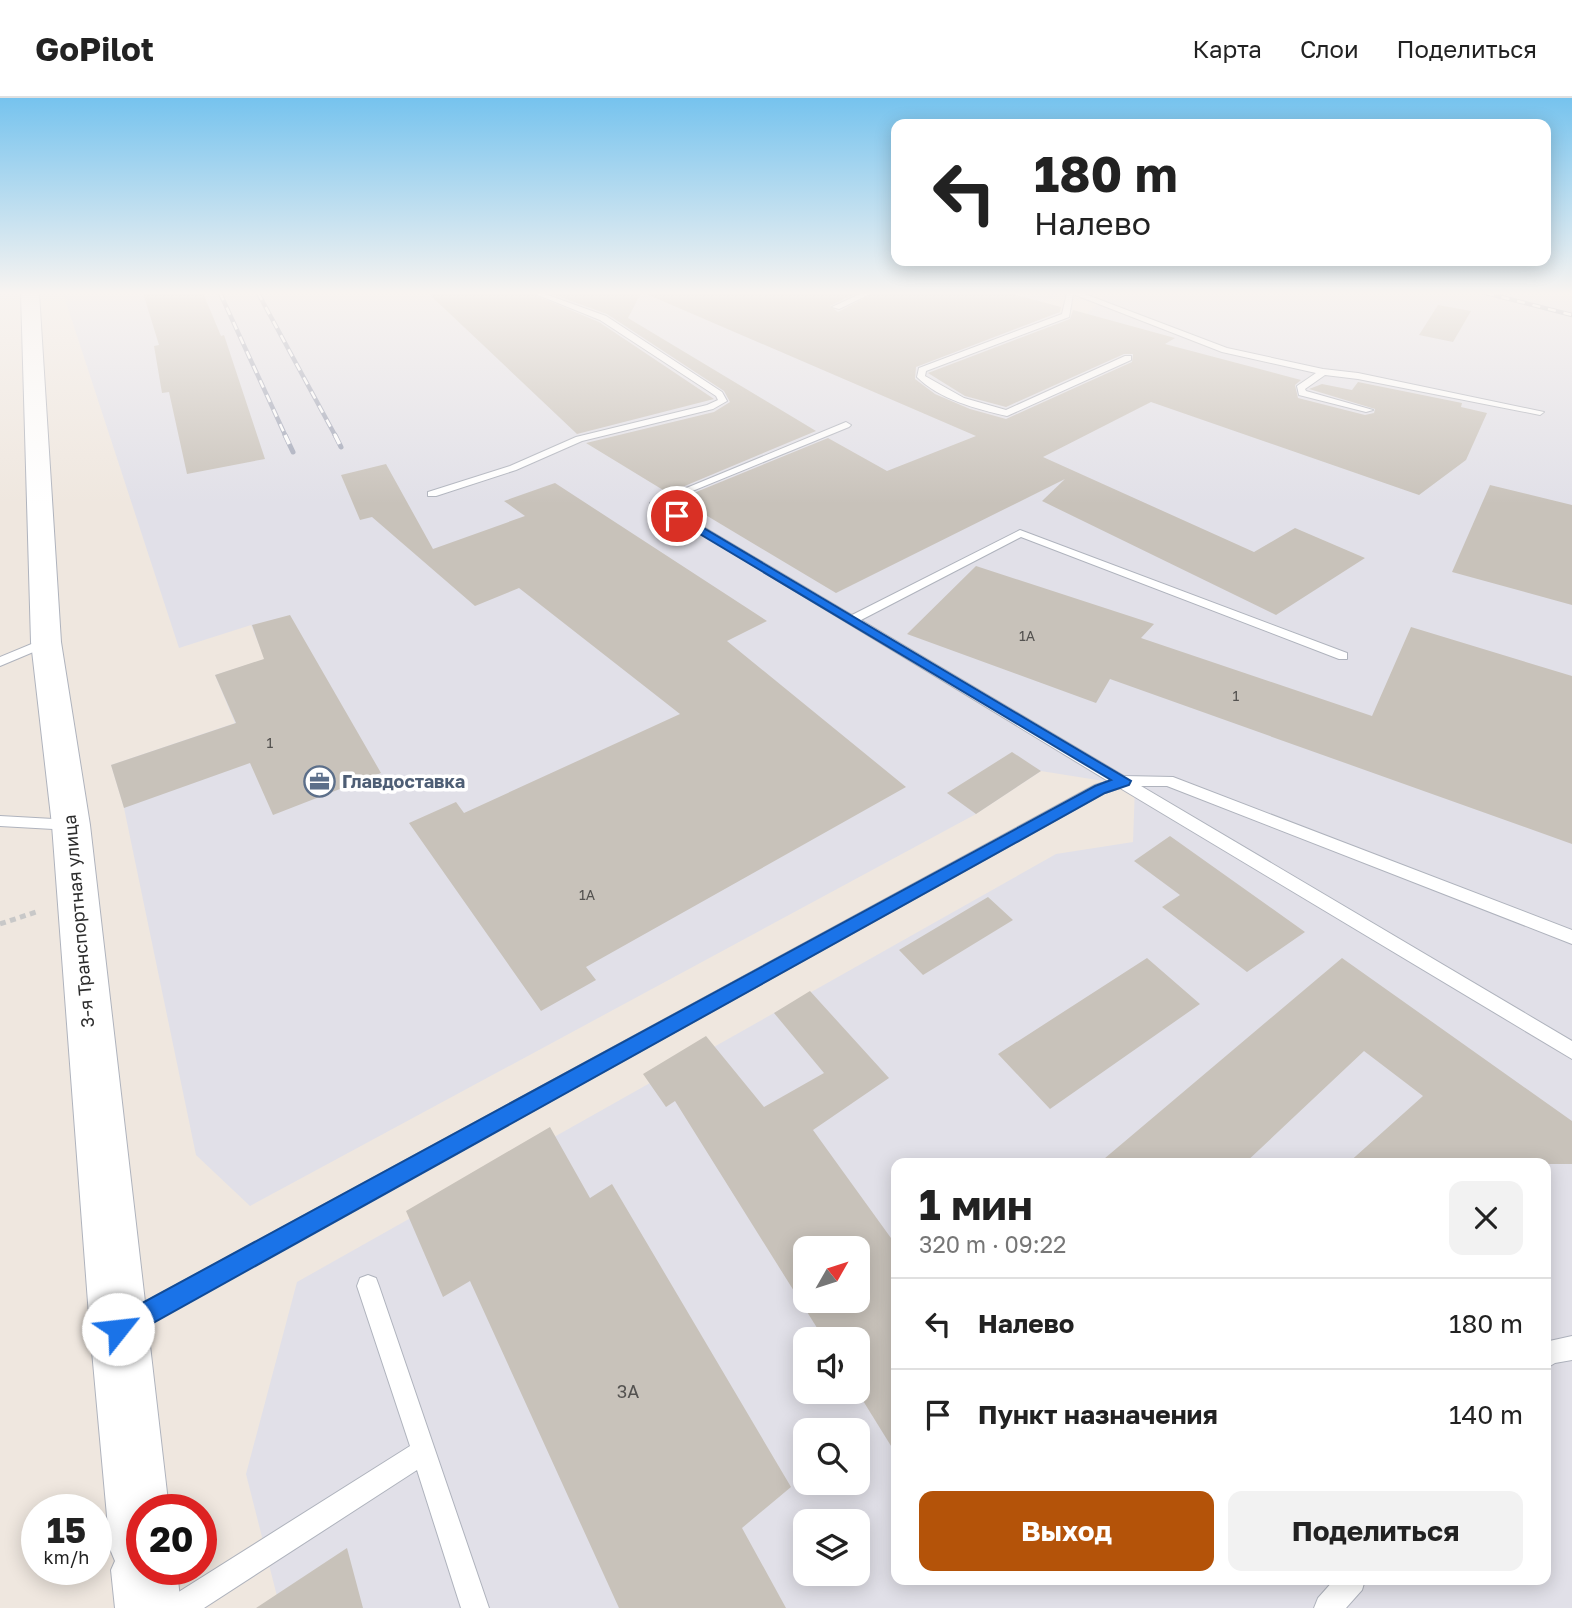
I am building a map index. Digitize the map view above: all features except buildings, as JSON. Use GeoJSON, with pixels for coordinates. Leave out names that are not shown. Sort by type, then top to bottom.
{"type":"FeatureCollection","features":[{"type":"Feature","properties":{"kind":"street","name":"3-я Транспортная улица"},"geometry":{"type":"LineString","coordinates":[[33,363],[46,642],[71,825],[136,1494]]}},
{"type":"Feature","properties":{"kind":"street"},"geometry":{"type":"LineString","coordinates":[[146,1585],[148,1608]]}},
{"type":"Feature","properties":{"kind":"lane"},"geometry":{"type":"LineString","coordinates":[[432,494],[513,468],[579,439],[710,407],[723,401],[719,394],[672,363]]}},
{"type":"Feature","properties":{"kind":"lane"},"geometry":{"type":"LineString","coordinates":[[939,363],[922,370],[921,377],[963,399],[1007,413],[1116,363]]}},
{"type":"Feature","properties":{"kind":"lane"},"geometry":{"type":"LineString","coordinates":[[1285,363],[1540,412]]}},
{"type":"Feature","properties":{"kind":"lane"},"geometry":{"type":"LineString","coordinates":[[1323,372],[1300,388],[1302,393],[1369,410]]}},
{"type":"Feature","properties":{"kind":"lane"},"geometry":{"type":"LineString","coordinates":[[846,425],[654,503],[1124,781],[1572,1051]]}},
{"type":"Feature","properties":{"kind":"lane"},"geometry":{"type":"LineString","coordinates":[[852,620],[1020,533],[1343,656]]}},
{"type":"Feature","properties":{"kind":"lane"},"geometry":{"type":"LineString","coordinates":[[0,662],[46,642]]}},
{"type":"Feature","properties":{"kind":"lane"},"geometry":{"type":"LineString","coordinates":[[118,1329],[1088,796],[1124,781],[1168,781],[1572,937]]}},
{"type":"Feature","properties":{"kind":"lane"},"geometry":{"type":"LineString","coordinates":[[0,821],[71,825]]}},
{"type":"Feature","properties":{"kind":"lane"},"geometry":{"type":"LineString","coordinates":[[368,1286],[475,1608]]}},
{"type":"Feature","properties":{"kind":"lane"},"geometry":{"type":"LineString","coordinates":[[1551,1352],[1572,1348]]}},
{"type":"Feature","properties":{"kind":"lane"},"geometry":{"type":"LineString","coordinates":[[179,1608],[424,1451]]}},
{"type":"Feature","properties":{"kind":"lane"},"geometry":{"type":"LineString","coordinates":[[1328,1608],[1348,1585]]}},
{"type":"Feature","properties":{"kind":"shaded area"},"geometry":{"type":"Polygon","coordinates":[[[86,363],[1572,363],[1572,1608],[280,1608],[246,1474],[297,1282],[1056,854],[1133,842],[1135,786],[1041,771],[976,814],[250,1206],[196,1155],[124,808],[111,765],[235,723],[215,675],[265,659],[251,625],[179,648],[86,363]]]}},
{"type":"Feature","properties":{"kind":"railway"},"geometry":{"type":"LineString","coordinates":[[252,363],[286,437]]}},
{"type":"Feature","properties":{"kind":"railway"},"geometry":{"type":"LineString","coordinates":[[296,363],[336,437]]}},
{"type":"Feature","properties":{"kind":"railway"},"geometry":{"type":"LineString","coordinates":[[285,435],[293,452]]}},
{"type":"Feature","properties":{"kind":"railway"},"geometry":{"type":"LineString","coordinates":[[336,437],[341,447]]}},
{"type":"Feature","properties":{"kind":"place","name":"Главдоставка"},"geometry":{"type":"Point","coordinates":[319,782]}},
{"type":"Feature","properties":{"kind":"route"},"geometry":{"type":"LineString","coordinates":[[118,1329],[1100,789],[1124,781],[677,516]]}}]}
